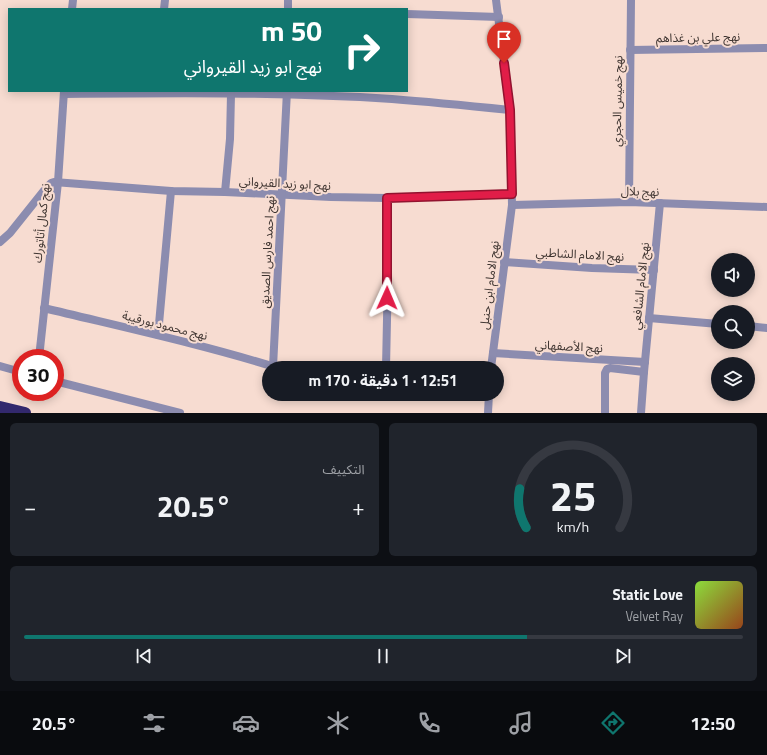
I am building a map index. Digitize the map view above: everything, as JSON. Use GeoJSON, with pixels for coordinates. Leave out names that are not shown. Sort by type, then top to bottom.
{"type":"FeatureCollection","features":[{"type":"Feature","properties":{"kind":"highway"},"geometry":{"type":"LineString","coordinates":[[0,407],[25,413]]}},
{"type":"Feature","properties":{"kind":"street","name":"نهج الامام ابن حنبل"},"geometry":{"type":"LineString","coordinates":[[491,361],[512,205],[510,110],[496,0]]}},
{"type":"Feature","properties":{"kind":"street","name":"نهج خميس الحجري"},"geometry":{"type":"LineString","coordinates":[[629,202],[631,0]]}},
{"type":"Feature","properties":{"kind":"street"},"geometry":{"type":"LineString","coordinates":[[408,14],[499,17]]}},
{"type":"Feature","properties":{"kind":"street","name":"نهج علي بن غذاهم"},"geometry":{"type":"LineString","coordinates":[[630,50],[767,48]]}},
{"type":"Feature","properties":{"kind":"street"},"geometry":{"type":"LineString","coordinates":[[64,92],[231,94],[287,93],[392,99],[510,110]]}},
{"type":"Feature","properties":{"kind":"street","name":"نهج كمال أتاتورك"},"geometry":{"type":"LineString","coordinates":[[39,349],[58,182],[64,92]]}},
{"type":"Feature","properties":{"kind":"street","name":"نهج احمد فارس الصديق"},"geometry":{"type":"LineString","coordinates":[[276,361],[287,93]]}},
{"type":"Feature","properties":{"kind":"street"},"geometry":{"type":"LineString","coordinates":[[225,192],[230,139],[231,94]]}},
{"type":"Feature","properties":{"kind":"street"},"geometry":{"type":"LineString","coordinates":[[0,242],[10,233],[46,188],[51,183],[58,182]]}},
{"type":"Feature","properties":{"kind":"street","name":"نهج ابو زيد القيرواني"},"geometry":{"type":"LineString","coordinates":[[58,182],[171,191],[225,192],[282,196],[387,198],[512,194]]}},
{"type":"Feature","properties":{"kind":"street"},"geometry":{"type":"LineString","coordinates":[[158,335],[171,191]]}},
{"type":"Feature","properties":{"kind":"street"},"geometry":{"type":"LineString","coordinates":[[386,361],[388,271],[387,198]]}},
{"type":"Feature","properties":{"kind":"street","name":"نهج بلال"},"geometry":{"type":"LineString","coordinates":[[512,205],[629,202],[767,207]]}},
{"type":"Feature","properties":{"kind":"street","name":"نهج الامام الشافعي"},"geometry":{"type":"LineString","coordinates":[[641,413],[660,203]]}},
{"type":"Feature","properties":{"kind":"street","name":"نهج الامام الشاطبي"},"geometry":{"type":"LineString","coordinates":[[504,262],[592,268],[654,270]]}},
{"type":"Feature","properties":{"kind":"street","name":"نهج محمود بورقيبة"},"geometry":{"type":"LineString","coordinates":[[44,308],[158,335],[262,363]]}},
{"type":"Feature","properties":{"kind":"street"},"geometry":{"type":"LineString","coordinates":[[649,318],[711,323]]}},
{"type":"Feature","properties":{"kind":"street"},"geometry":{"type":"LineString","coordinates":[[755,327],[767,328]]}},
{"type":"Feature","properties":{"kind":"street","name":"نهج الأصفهاني"},"geometry":{"type":"LineString","coordinates":[[492,353],[645,362]]}},
{"type":"Feature","properties":{"kind":"street"},"geometry":{"type":"LineString","coordinates":[[0,366],[12,369]]}},
{"type":"Feature","properties":{"kind":"street"},"geometry":{"type":"LineString","coordinates":[[605,413],[605,373],[607,369],[610,368],[644,372]]}},
{"type":"Feature","properties":{"kind":"street"},"geometry":{"type":"LineString","coordinates":[[64,382],[180,413]]}},
{"type":"Feature","properties":{"kind":"street"},"geometry":{"type":"LineString","coordinates":[[488,413],[489,401]]}},
{"type":"Feature","properties":{"kind":"route"},"geometry":{"type":"LineString","coordinates":[[387,298],[387,198],[512,194],[510,110],[504,63]]}}]}
